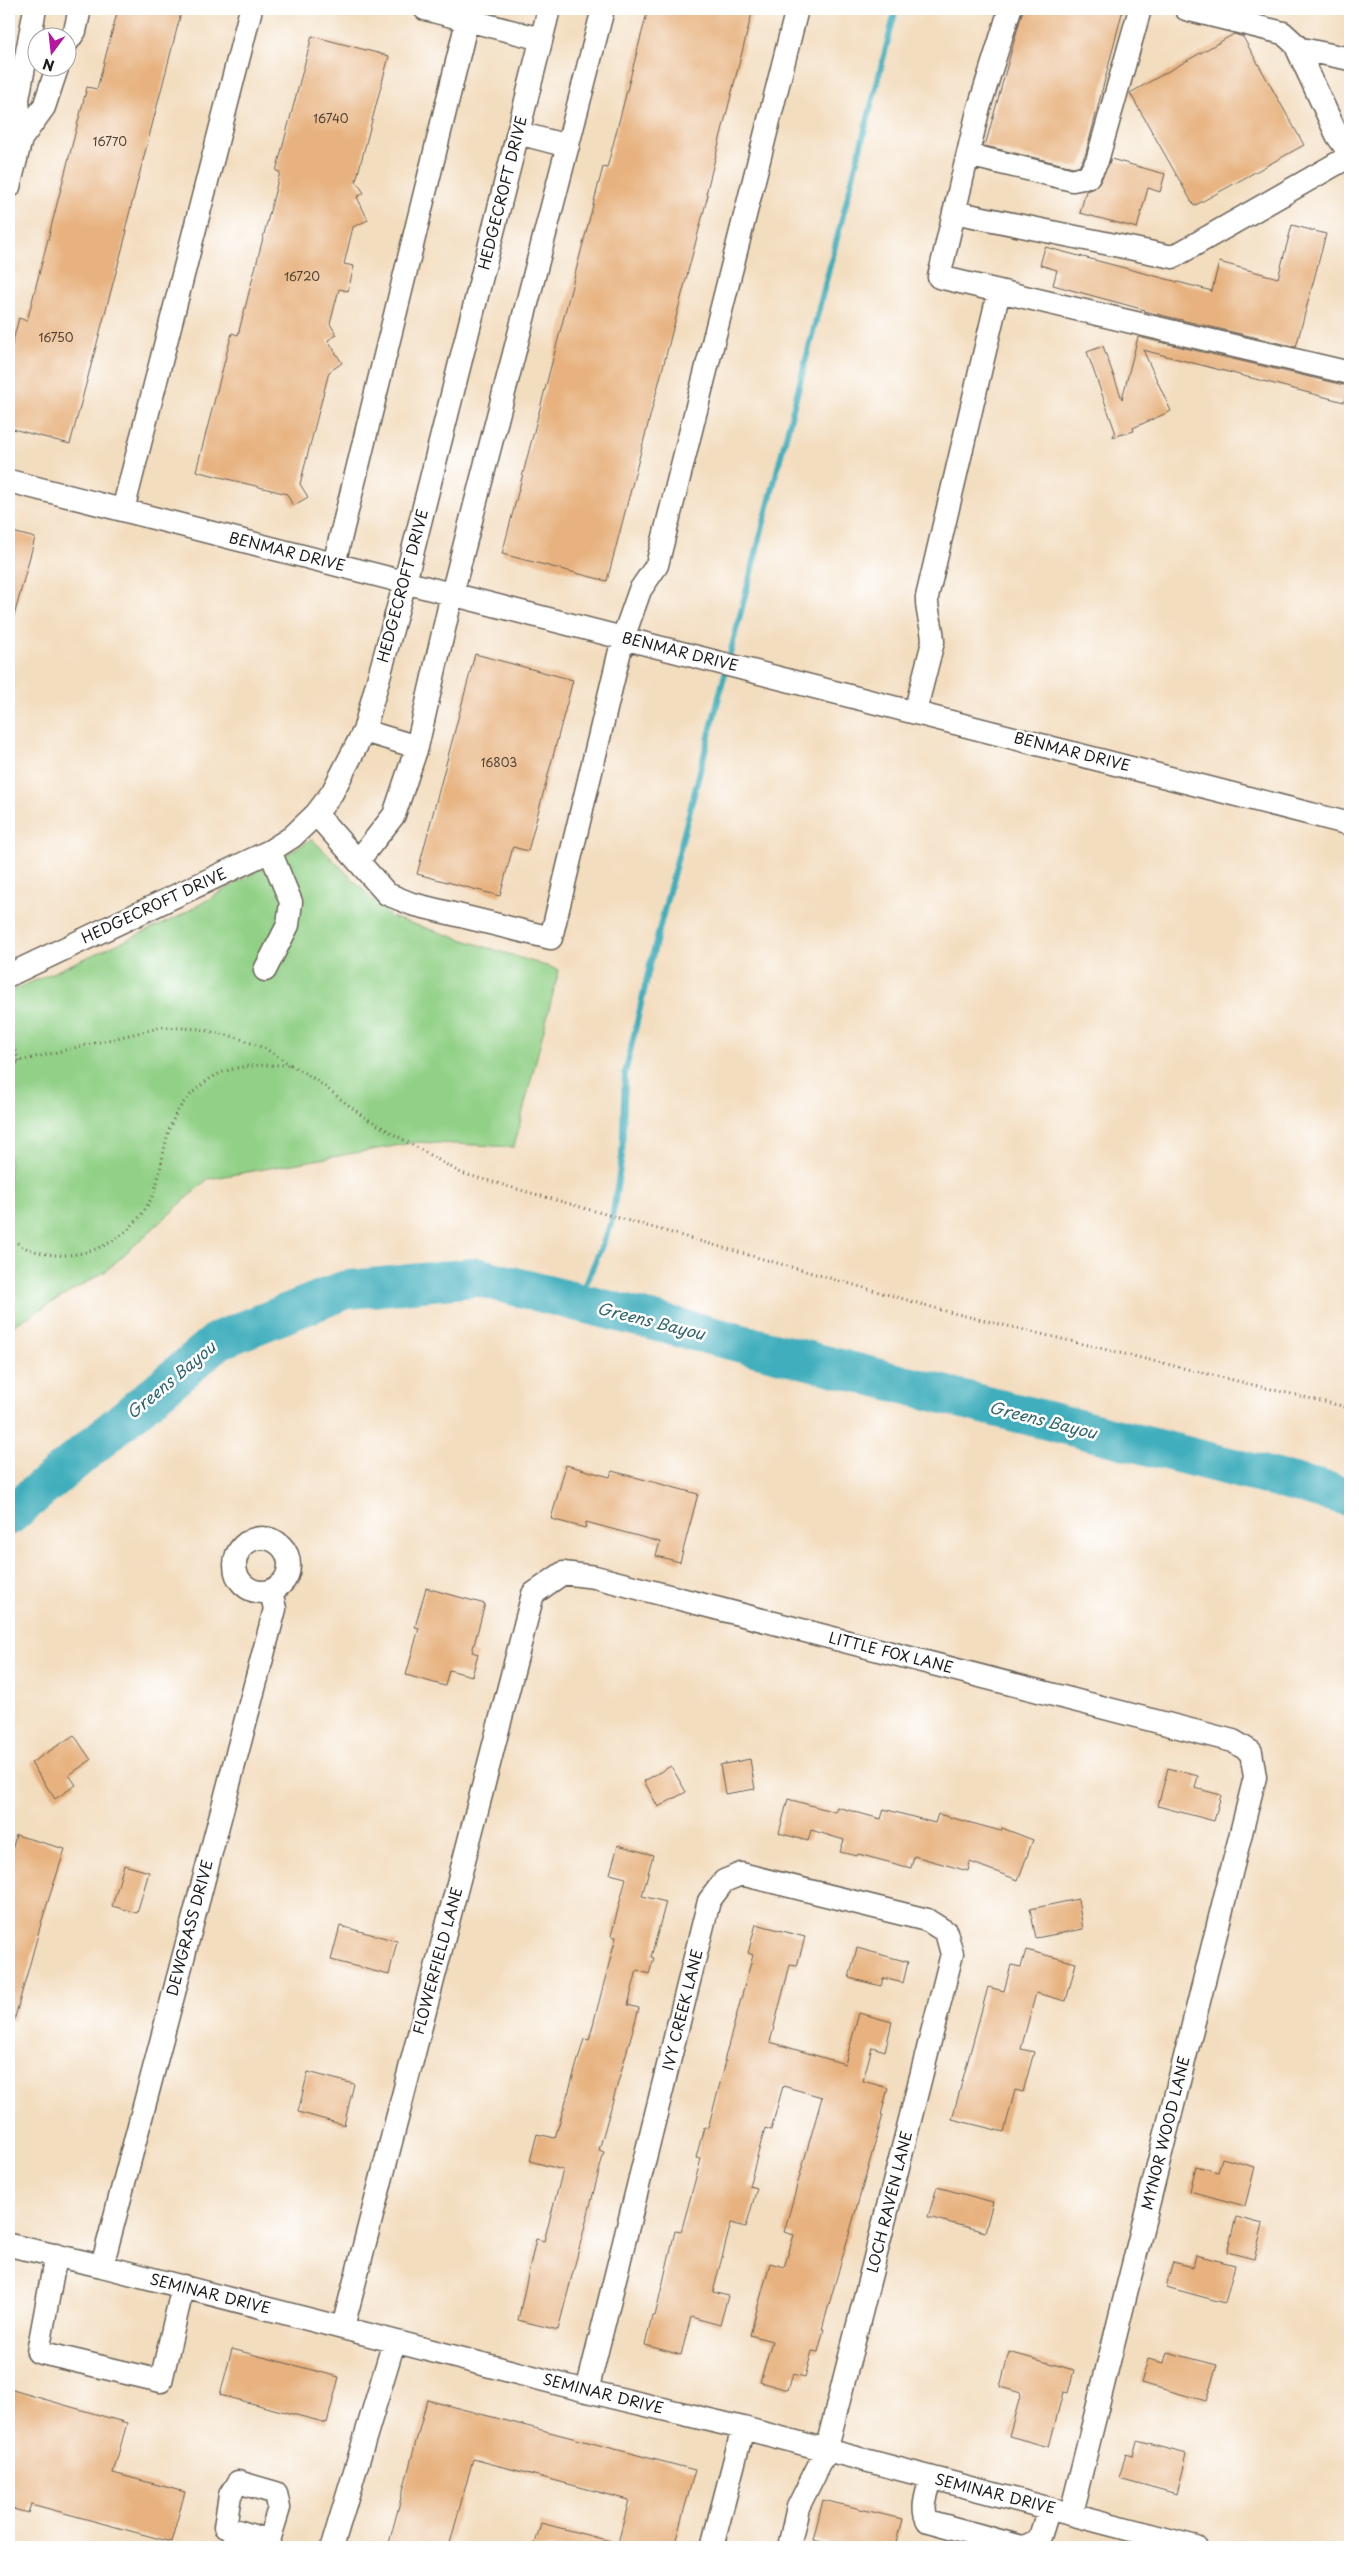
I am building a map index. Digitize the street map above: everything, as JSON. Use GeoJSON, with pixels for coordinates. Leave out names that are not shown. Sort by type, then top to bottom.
{"type":"FeatureCollection","features":[{"type":"Feature","properties":{"kind":"street"},"geometry":{"type":"LineString","coordinates":[[9,187],[20,139],[18,99],[36,9]]}},
{"type":"Feature","properties":{"kind":"street"},"geometry":{"type":"LineString","coordinates":[[76,28],[80,9]]}},
{"type":"Feature","properties":{"kind":"street"},"geometry":{"type":"LineString","coordinates":[[123,510],[251,9]]}},
{"type":"Feature","properties":{"kind":"street"},"geometry":{"type":"LineString","coordinates":[[425,9],[469,14],[541,39]]}},
{"type":"Feature","properties":{"kind":"street","name":"HEDGECROFT DRIVE"},"geometry":{"type":"LineString","coordinates":[[9,975],[270,851],[292,837],[316,814],[332,793],[349,765],[364,731],[405,582],[549,9]]}},
{"type":"Feature","properties":{"kind":"street"},"geometry":{"type":"LineString","coordinates":[[358,861],[394,815],[417,747],[452,594],[603,9]]}},
{"type":"Feature","properties":{"kind":"street"},"geometry":{"type":"LineString","coordinates":[[316,814],[388,894],[412,904],[551,938],[623,638],[640,590],[657,565],[797,9]]}},
{"type":"Feature","properties":{"kind":"street"},"geometry":{"type":"LineString","coordinates":[[1010,9],[978,111],[939,277],[1350,373]]}},
{"type":"Feature","properties":{"kind":"street"},"geometry":{"type":"LineString","coordinates":[[968,155],[1073,180],[1088,176],[1097,161],[1140,9]]}},
{"type":"Feature","properties":{"kind":"street"},"geometry":{"type":"LineString","coordinates":[[954,212],[1173,257],[1350,155],[1337,135],[1297,48],[1283,33],[1186,9]]}},
{"type":"Feature","properties":{"kind":"street"},"geometry":{"type":"LineString","coordinates":[[334,564],[469,14]]}},
{"type":"Feature","properties":{"kind":"street"},"geometry":{"type":"LineString","coordinates":[[1297,48],[1350,59]]}},
{"type":"Feature","properties":{"kind":"street"},"geometry":{"type":"LineString","coordinates":[[20,139],[44,107],[54,78]]}},
{"type":"Feature","properties":{"kind":"street"},"geometry":{"type":"LineString","coordinates":[[518,133],[568,146]]}},
{"type":"Feature","properties":{"kind":"street"},"geometry":{"type":"LineString","coordinates":[[915,712],[933,642],[933,633],[926,612],[927,597],[999,291]]}},
{"type":"Feature","properties":{"kind":"street","name":"BENMAR DRIVE"},"geometry":{"type":"LineString","coordinates":[[9,481],[1350,824]]}},
{"type":"Feature","properties":{"kind":"street"},"geometry":{"type":"LineString","coordinates":[[364,731],[417,747]]}},
{"type":"Feature","properties":{"kind":"street"},"geometry":{"type":"LineString","coordinates":[[265,970],[288,925],[291,902],[270,851]]}},
{"type":"Feature","properties":{"kind":"street","name":"LITTLE FOX LANE"},"geometry":{"type":"LineString","coordinates":[[533,1594],[563,1573],[595,1577],[1224,1739],[1251,1752]]}},
{"type":"Feature","properties":{"kind":"street","name":"DEWGRASS DRIVE"},"geometry":{"type":"LineString","coordinates":[[102,2266],[275,1609],[271,1591]]}},
{"type":"Feature","properties":{"kind":"street","name":"FLOWERFIELD LANE"},"geometry":{"type":"LineString","coordinates":[[343,2328],[533,1594]]}},
{"type":"Feature","properties":{"kind":"street","name":"MYNOR WOOD LANE"},"geometry":{"type":"LineString","coordinates":[[1071,2513],[1256,1777],[1251,1752]]}},
{"type":"Feature","properties":{"kind":"street","name":"IVY CREEK LANE"},"geometry":{"type":"LineString","coordinates":[[586,2391],[709,1901],[724,1881],[741,1874],[928,1920],[946,1932],[952,1954]]}},
{"type":"Feature","properties":{"kind":"street","name":"LOCH RAVEN LANE"},"geometry":{"type":"LineString","coordinates":[[789,2547],[798,2507],[826,2451],[952,1954]]}},
{"type":"Feature","properties":{"kind":"street","name":"SEMINAR DRIVE"},"geometry":{"type":"LineString","coordinates":[[9,2245],[183,2286],[586,2391],[743,2428],[1071,2513],[1192,2547]]}},
{"type":"Feature","properties":{"kind":"street"},"geometry":{"type":"LineString","coordinates":[[56,2255],[38,2352],[161,2381],[183,2286]]}},
{"type":"Feature","properties":{"kind":"street"},"geometry":{"type":"LineString","coordinates":[[332,2547],[394,2342]]}},
{"type":"Feature","properties":{"kind":"street"},"geometry":{"type":"LineString","coordinates":[[712,2547],[743,2428]]}},
{"type":"Feature","properties":{"kind":"street"},"geometry":{"type":"LineString","coordinates":[[931,2478],[924,2507],[924,2515],[928,2521],[1023,2547],[1039,2540],[1049,2508]]}},
{"type":"Feature","properties":{"kind":"path"},"geometry":{"type":"LineString","coordinates":[[9,1069],[19,1061],[163,1027],[199,1029],[236,1037],[266,1049],[316,1080],[364,1117],[461,1173],[949,1312],[1350,1408]]}},
{"type":"Feature","properties":{"kind":"path"},"geometry":{"type":"LineString","coordinates":[[9,1037],[19,1061]]}},
{"type":"Feature","properties":{"kind":"path"},"geometry":{"type":"LineString","coordinates":[[9,1238],[32,1250],[64,1256],[97,1251],[120,1237],[142,1214],[155,1187],[168,1128],[183,1104],[204,1082],[231,1069],[260,1065],[291,1066]]}},
{"type":"Feature","properties":{"kind":"green space"},"geometry":{"type":"Polygon","coordinates":[[[312,839],[391,917],[559,970],[514,1147],[417,1142],[208,1179],[106,1271],[9,1328],[9,992],[178,917],[312,839]]]}},
{"type":"Feature","properties":{"kind":"building"},"geometry":{"type":"Polygon","coordinates":[[[118,9],[182,9],[125,230],[127,231],[70,444],[9,428],[9,356],[19,318],[27,321],[87,87],[97,89],[118,9]]]}},
{"type":"Feature","properties":{"kind":"building"},"geometry":{"type":"Polygon","coordinates":[[[648,9],[753,9],[706,194],[708,195],[607,581],[502,554],[603,167],[607,168],[648,9]]]}},
{"type":"Feature","properties":{"kind":"building"},"geometry":{"type":"Polygon","coordinates":[[[1023,9],[1123,9],[1086,153],[1080,165],[1073,167],[985,146],[1023,9]]]}},
{"type":"Feature","properties":{"kind":"building"},"geometry":{"type":"Polygon","coordinates":[[[1234,34],[1243,37],[1304,145],[1194,206],[1130,93],[1234,34]]]}},
{"type":"Feature","properties":{"kind":"building"},"geometry":{"type":"Polygon","coordinates":[[[312,36],[389,56],[356,181],[364,193],[357,197],[368,220],[353,227],[344,264],[354,266],[348,291],[339,289],[330,324],[337,335],[328,340],[342,363],[329,372],[300,484],[308,497],[293,506],[287,494],[196,471],[232,333],[238,335],[280,172],[276,171],[312,36]]]}},
{"type":"Feature","properties":{"kind":"building"},"geometry":{"type":"Polygon","coordinates":[[[1111,159],[1165,174],[1160,192],[1148,188],[1137,228],[1080,213],[1086,191],[1095,188],[1099,184],[1111,159]]]}},
{"type":"Feature","properties":{"kind":"building"},"geometry":{"type":"Polygon","coordinates":[[[1292,225],[1326,234],[1296,347],[1144,311],[1053,285],[1057,270],[1040,265],[1045,247],[1212,291],[1219,262],[1278,278],[1292,225]]]}},
{"type":"Feature","properties":{"kind":"building"},"geometry":{"type":"Polygon","coordinates":[[[1138,337],[1348,386],[1344,402],[1143,350],[1171,411],[1133,428],[1134,431],[1113,437],[1115,431],[1087,352],[1103,346],[1122,399],[1138,337]]]}},
{"type":"Feature","properties":{"kind":"building"},"geometry":{"type":"Polygon","coordinates":[[[9,531],[35,538],[14,616],[9,615],[9,531]]]}},
{"type":"Feature","properties":{"kind":"building"},"geometry":{"type":"Polygon","coordinates":[[[475,654],[573,680],[528,851],[513,847],[500,896],[417,874],[475,654]]]}},
{"type":"Feature","properties":{"kind":"building"},"geometry":{"type":"Polygon","coordinates":[[[566,1465],[610,1477],[612,1471],[698,1494],[680,1562],[656,1556],[660,1542],[586,1522],[585,1528],[551,1519],[566,1465]]]}},
{"type":"Feature","properties":{"kind":"building"},"geometry":{"type":"Polygon","coordinates":[[[426,1588],[485,1604],[472,1652],[478,1654],[472,1676],[449,1670],[445,1686],[406,1675],[419,1628],[415,1627],[426,1588]]]}},
{"type":"Feature","properties":{"kind":"building"},"geometry":{"type":"Polygon","coordinates":[[[74,1735],[91,1760],[69,1775],[76,1785],[55,1799],[31,1763],[74,1735]]]}},
{"type":"Feature","properties":{"kind":"building"},"geometry":{"type":"Polygon","coordinates":[[[750,1759],[755,1789],[725,1794],[720,1765],[750,1759]]]}},
{"type":"Feature","properties":{"kind":"building"},"geometry":{"type":"Polygon","coordinates":[[[671,1766],[686,1792],[658,1807],[644,1781],[671,1766]]]}},
{"type":"Feature","properties":{"kind":"building"},"geometry":{"type":"Polygon","coordinates":[[[1168,1768],[1198,1776],[1195,1788],[1221,1795],[1214,1821],[1158,1806],[1168,1768]]]}},
{"type":"Feature","properties":{"kind":"building"},"geometry":{"type":"Polygon","coordinates":[[[788,1799],[835,1812],[837,1807],[881,1819],[884,1809],[935,1823],[938,1814],[1001,1831],[1002,1828],[1033,1840],[1018,1880],[970,1862],[968,1871],[914,1856],[911,1868],[858,1854],[857,1856],[840,1852],[844,1840],[811,1830],[808,1841],[779,1833],[788,1799]]]}},
{"type":"Feature","properties":{"kind":"building"},"geometry":{"type":"Polygon","coordinates":[[[16,1835],[65,1849],[42,1920],[14,2021],[9,2021],[9,1862],[16,1835]]]}},
{"type":"Feature","properties":{"kind":"building"},"geometry":{"type":"Polygon","coordinates":[[[618,1845],[653,1855],[642,1896],[666,1902],[651,1957],[654,1958],[649,1974],[637,1970],[628,2005],[639,2008],[599,2150],[604,2152],[558,2330],[518,2320],[536,2239],[544,2241],[563,2170],[530,2161],[537,2134],[555,2138],[584,2039],[589,2040],[616,1937],[611,1936],[626,1878],[610,1874],[618,1845]]]}},
{"type":"Feature","properties":{"kind":"building"},"geometry":{"type":"Polygon","coordinates":[[[124,1865],[149,1872],[137,1913],[112,1906],[124,1865]]]}},
{"type":"Feature","properties":{"kind":"building"},"geometry":{"type":"Polygon","coordinates":[[[1078,1899],[1083,1929],[1036,1938],[1030,1909],[1078,1899]]]}},
{"type":"Feature","properties":{"kind":"building"},"geometry":{"type":"Polygon","coordinates":[[[756,1924],[805,1937],[797,1966],[790,1965],[770,2042],[845,2064],[859,2013],[892,2022],[885,2051],[872,2047],[863,2081],[888,2088],[881,2115],[883,2115],[822,2329],[824,2329],[818,2352],[812,2351],[805,2377],[793,2374],[788,2390],[760,2382],[772,2341],[750,2335],[770,2263],[784,2267],[794,2235],[784,2232],[822,2097],[783,2086],[771,2130],[765,2128],[749,2186],[757,2188],[746,2227],[731,2223],[713,2292],[728,2296],[720,2325],[691,2317],[681,2355],[645,2345],[652,2316],[655,2316],[675,2231],[681,2232],[701,2159],[696,2158],[704,2127],[708,2128],[726,2061],[724,2061],[753,1955],[748,1953],[756,1924]]]}},
{"type":"Feature","properties":{"kind":"building"},"geometry":{"type":"Polygon","coordinates":[[[340,1926],[397,1941],[389,1975],[331,1960],[340,1926]]]}},
{"type":"Feature","properties":{"kind":"building"},"geometry":{"type":"Polygon","coordinates":[[[857,1948],[908,1962],[903,1983],[883,1978],[881,1986],[849,1978],[857,1948]]]}},
{"type":"Feature","properties":{"kind":"building"},"geometry":{"type":"Polygon","coordinates":[[[1026,1950],[1076,1963],[1066,2001],[1036,1993],[1021,2049],[1034,2052],[1023,2092],[1015,2090],[1004,2132],[952,2119],[988,1987],[1004,1991],[1011,1965],[1021,1967],[1026,1950]]]}},
{"type":"Feature","properties":{"kind":"building"},"geometry":{"type":"Polygon","coordinates":[[[308,2072],[354,2084],[344,2125],[298,2112],[308,2072]]]}},
{"type":"Feature","properties":{"kind":"building"},"geometry":{"type":"Polygon","coordinates":[[[1222,2158],[1255,2167],[1245,2206],[1190,2191],[1196,2166],[1218,2172],[1222,2158]]]}},
{"type":"Feature","properties":{"kind":"building"},"geometry":{"type":"Polygon","coordinates":[[[937,2187],[993,2202],[985,2232],[928,2217],[937,2187]]]}},
{"type":"Feature","properties":{"kind":"building"},"geometry":{"type":"Polygon","coordinates":[[[1236,2217],[1263,2224],[1254,2259],[1227,2252],[1236,2217]]]}},
{"type":"Feature","properties":{"kind":"building"},"geometry":{"type":"Polygon","coordinates":[[[1196,2255],[1235,2265],[1225,2303],[1166,2287],[1173,2262],[1193,2267],[1196,2255]]]}},
{"type":"Feature","properties":{"kind":"building"},"geometry":{"type":"Polygon","coordinates":[[[232,2349],[339,2377],[327,2423],[220,2395],[232,2349]]]}},
{"type":"Feature","properties":{"kind":"building"},"geometry":{"type":"Polygon","coordinates":[[[1009,2352],[1074,2370],[1068,2393],[1063,2392],[1049,2447],[1009,2436],[1021,2393],[1000,2387],[1009,2352]]]}},
{"type":"Feature","properties":{"kind":"building"},"geometry":{"type":"Polygon","coordinates":[[[1167,2352],[1217,2365],[1206,2401],[1141,2383],[1148,2359],[1164,2363],[1167,2352]]]}},
{"type":"Feature","properties":{"kind":"building"},"geometry":{"type":"Polygon","coordinates":[[[9,2389],[127,2423],[113,2473],[185,2492],[171,2542],[31,2504],[28,2513],[9,2508],[9,2389]]]}},
{"type":"Feature","properties":{"kind":"building"},"geometry":{"type":"Polygon","coordinates":[[[427,2400],[695,2470],[674,2547],[617,2547],[629,2500],[473,2459],[449,2547],[388,2547],[427,2400]]]}},
{"type":"Feature","properties":{"kind":"building"},"geometry":{"type":"Polygon","coordinates":[[[1137,2441],[1187,2454],[1177,2494],[1119,2478],[1126,2454],[1133,2456],[1137,2441]]]}},
{"type":"Feature","properties":{"kind":"building"},"geometry":{"type":"Polygon","coordinates":[[[823,2500],[902,2519],[895,2547],[843,2547],[813,2540],[823,2500]]]}},
{"type":"Feature","properties":{"kind":"building"},"geometry":{"type":"Polygon","coordinates":[[[541,2523],[610,2541],[609,2547],[534,2547],[541,2523]]]}},
{"type":"Feature","properties":{"kind":"waterway"},"geometry":{"type":"LineString","coordinates":[[578,1302],[611,1224],[622,1157],[625,1074],[650,965],[896,9]]}},
{"type":"Feature","properties":{"kind":"waterway","name":"Greens Bayou"},"geometry":{"type":"LineString","coordinates":[[9,1516],[219,1340],[345,1290],[478,1277],[1350,1497]]}}]}
